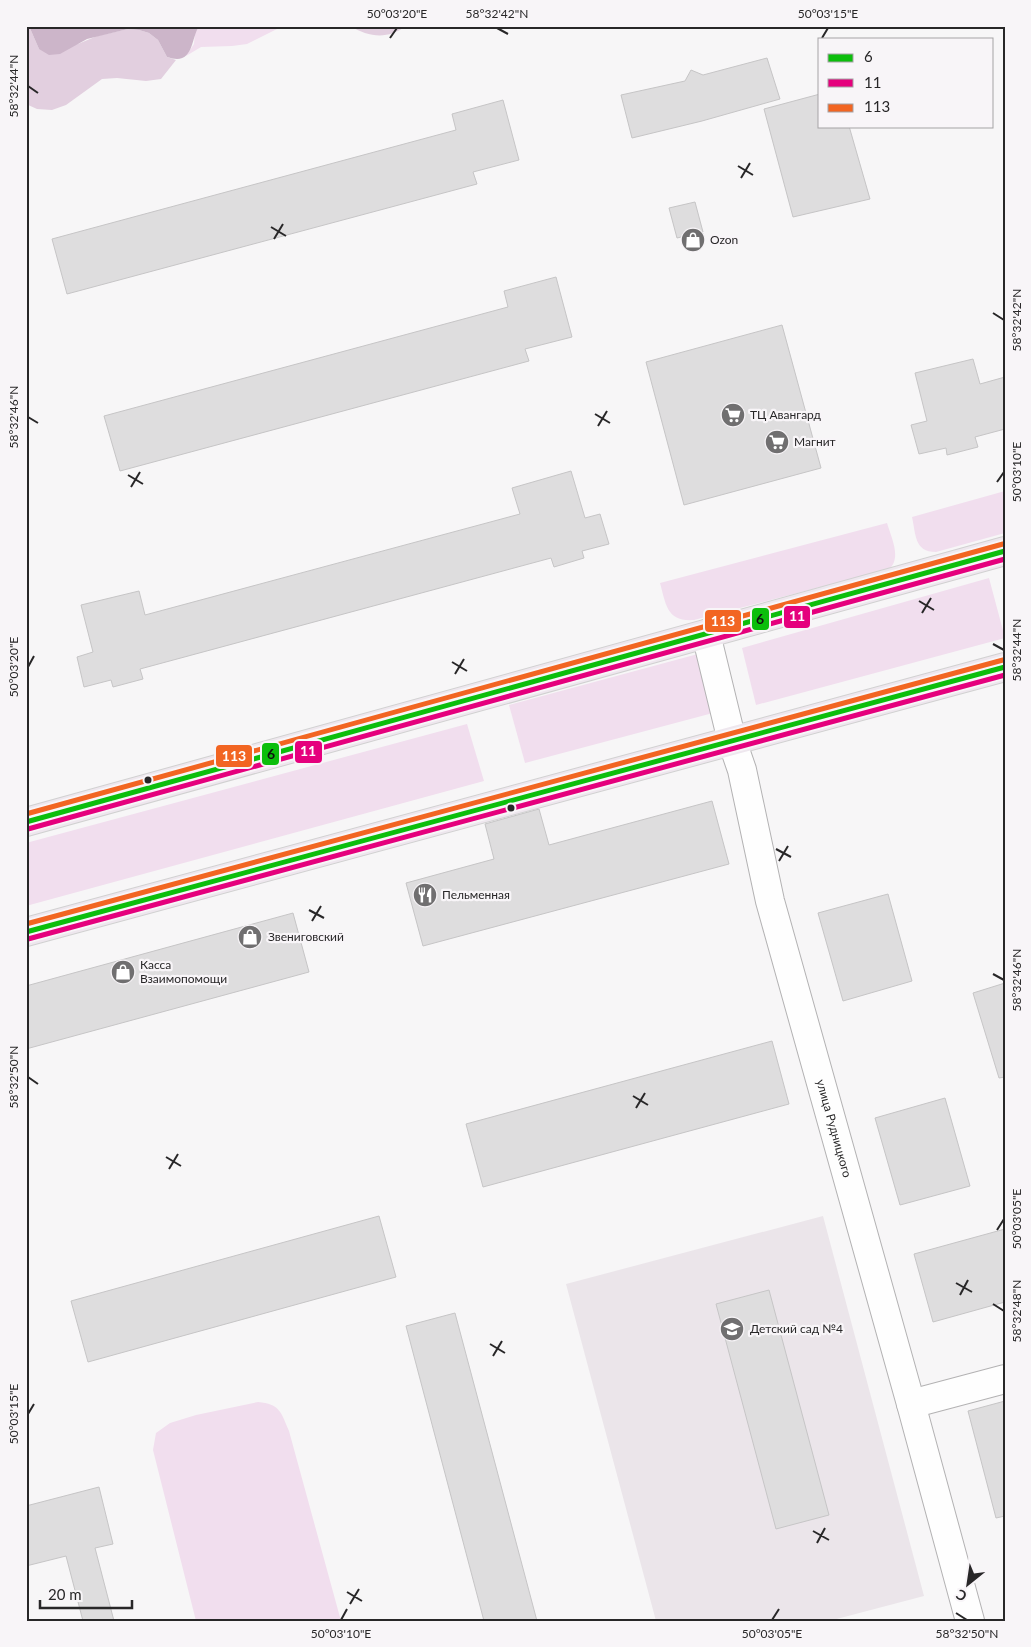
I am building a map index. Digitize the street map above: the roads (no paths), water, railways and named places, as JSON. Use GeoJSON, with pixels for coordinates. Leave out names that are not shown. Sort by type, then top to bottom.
{"type":"FeatureCollection","features":[{"type":"Feature","properties":{"kind":"main road"},"geometry":{"type":"LineString","coordinates":[[26,822],[1005,552]]}},
{"type":"Feature","properties":{"kind":"main road"},"geometry":{"type":"LineString","coordinates":[[26,932],[1005,667]]}},
{"type":"Feature","properties":{"kind":"street","name":"улица Рудницкого"},"geometry":{"type":"LineString","coordinates":[[706,634],[732,741],[742,770],[770,901],[912,1404],[970,1621]]}},
{"type":"Feature","properties":{"kind":"street"},"geometry":{"type":"LineString","coordinates":[[912,1404],[1005,1379]]}},
{"type":"Feature","properties":{"kind":"place","name":"Ozon"},"geometry":{"type":"Point","coordinates":[693,240]}},
{"type":"Feature","properties":{"kind":"place","name":"ТЦ Авангард"},"geometry":{"type":"Point","coordinates":[733,415]}},
{"type":"Feature","properties":{"kind":"place","name":"Магнит"},"geometry":{"type":"Point","coordinates":[777,442]}},
{"type":"Feature","properties":{"kind":"place","name":"Пельменная"},"geometry":{"type":"Point","coordinates":[425,895]}},
{"type":"Feature","properties":{"kind":"place","name":"Звениговский"},"geometry":{"type":"Point","coordinates":[250,937]}},
{"type":"Feature","properties":{"kind":"place","name":"Касса Взаимопомощи"},"geometry":{"type":"Point","coordinates":[123,972]}},
{"type":"Feature","properties":{"kind":"place","name":"Детский сад №4"},"geometry":{"type":"Point","coordinates":[732,1329]}}]}
